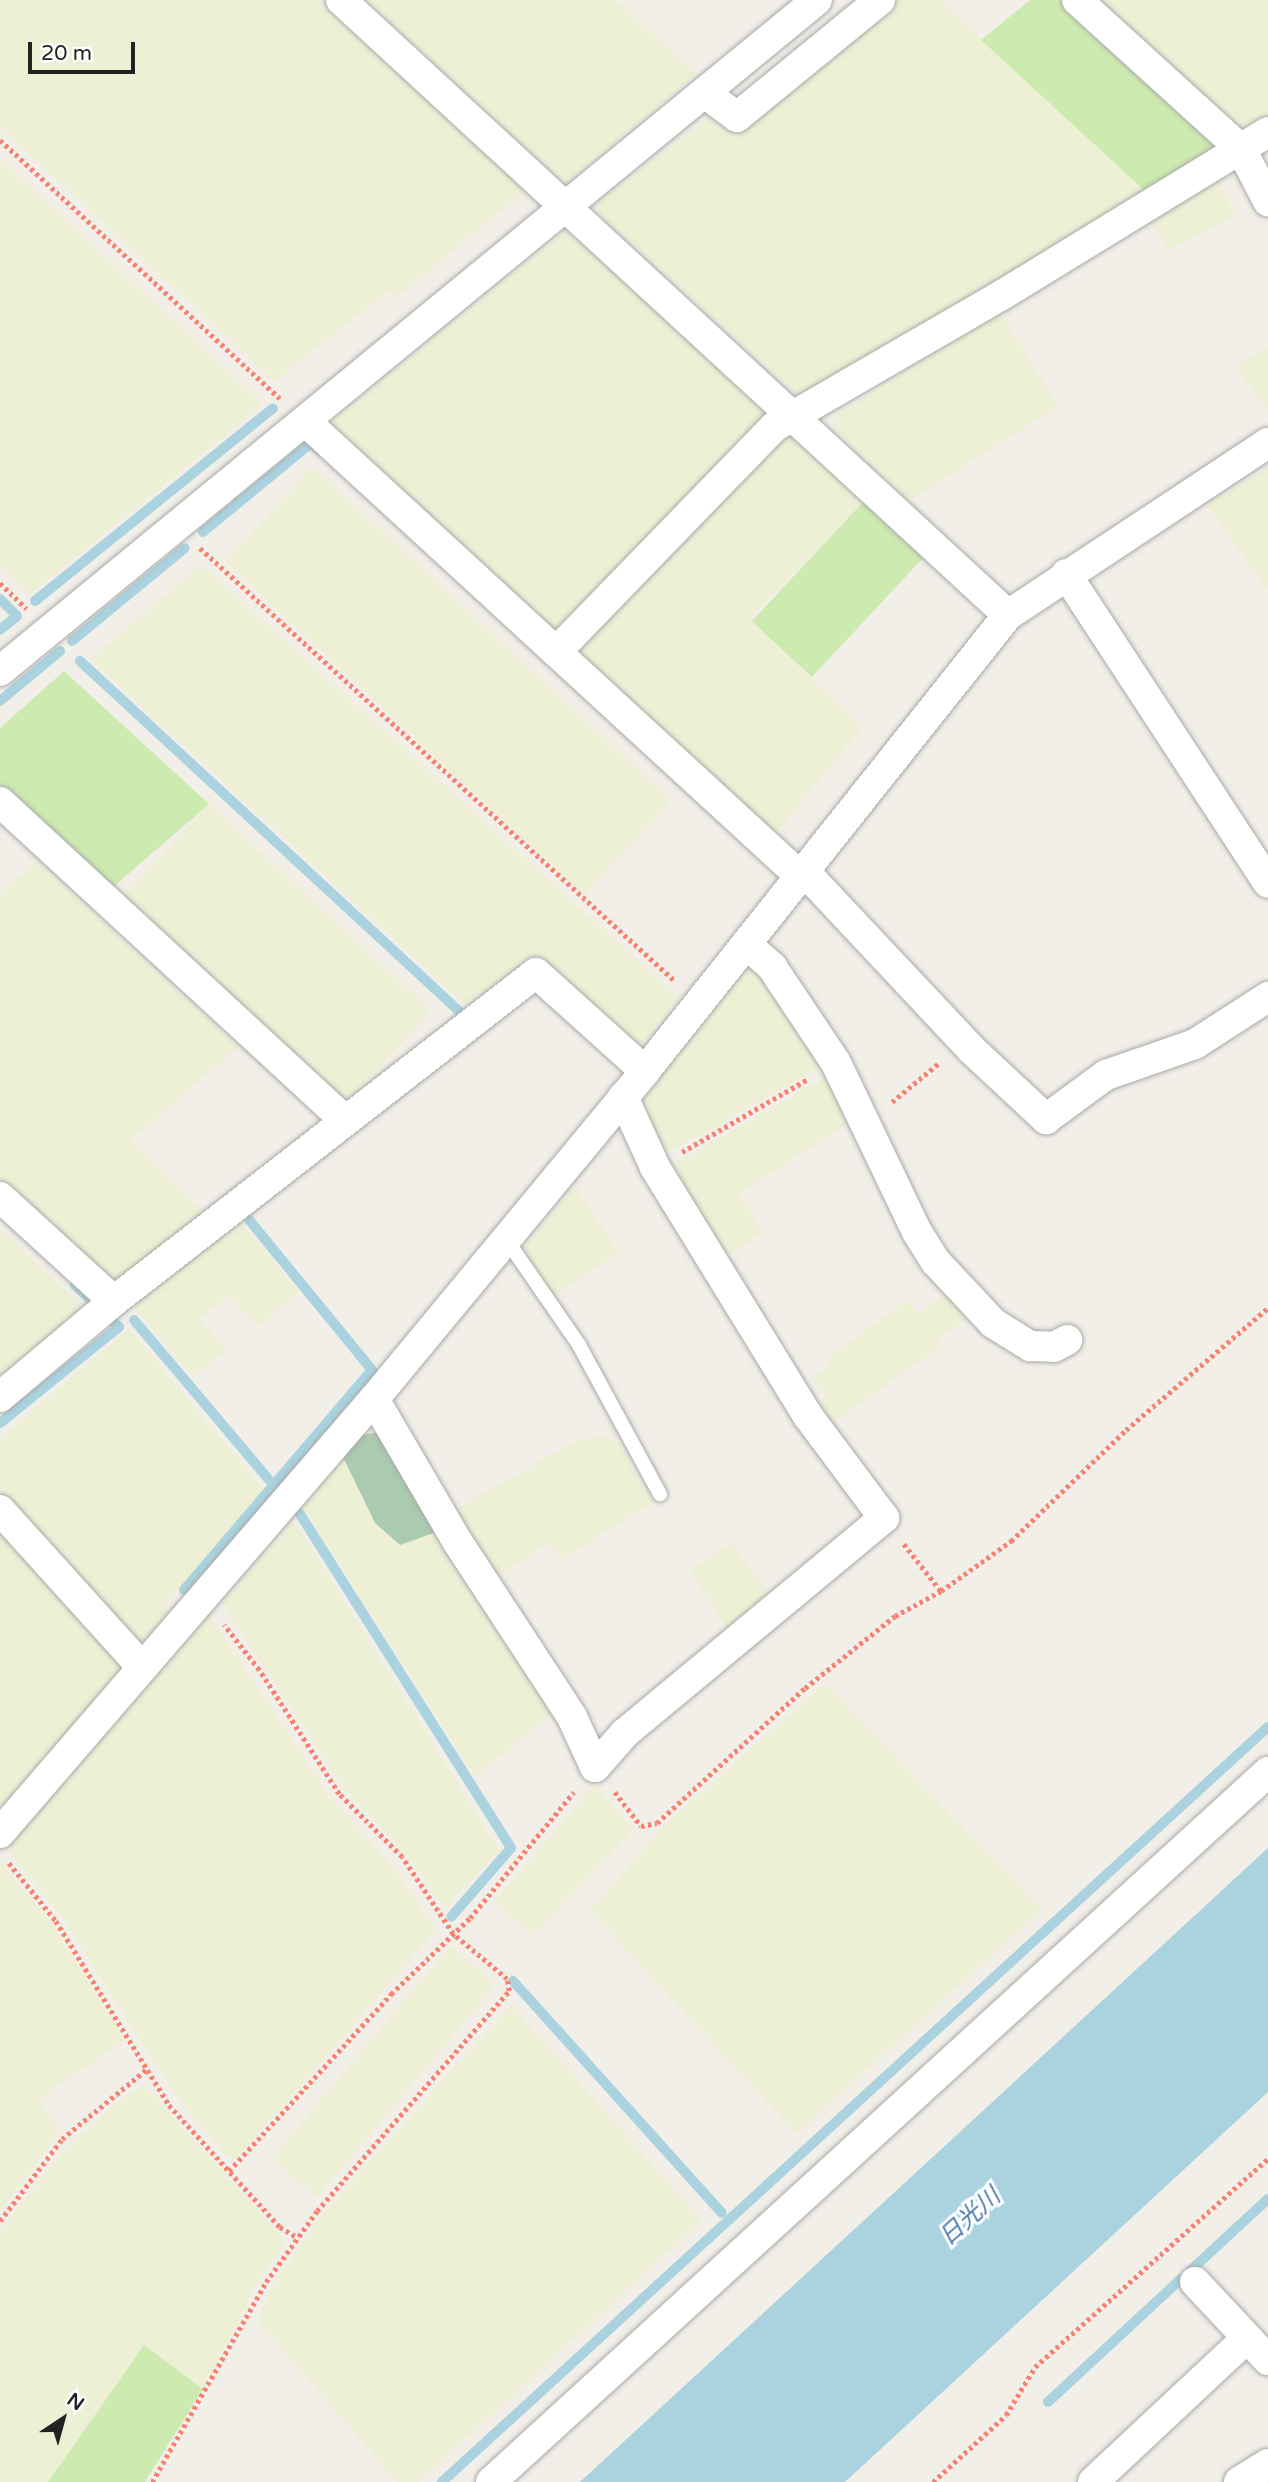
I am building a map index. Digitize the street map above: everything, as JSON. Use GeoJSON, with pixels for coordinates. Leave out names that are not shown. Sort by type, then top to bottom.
{"type":"FeatureCollection","features":[{"type":"Feature","properties":{"kind":"street"},"geometry":{"type":"LineString","coordinates":[[341,0],[1008,615]]}},
{"type":"Feature","properties":{"kind":"street"},"geometry":{"type":"LineString","coordinates":[[0,671],[817,0]]}},
{"type":"Feature","properties":{"kind":"street"},"geometry":{"type":"LineString","coordinates":[[705,93],[737,117],[880,0]]}},
{"type":"Feature","properties":{"kind":"street"},"geometry":{"type":"LineString","coordinates":[[1077,0],[1241,149],[1268,201]]}},
{"type":"Feature","properties":{"kind":"street"},"geometry":{"type":"LineString","coordinates":[[556,652],[774,427],[1002,295],[1268,132]]}},
{"type":"Feature","properties":{"kind":"street"},"geometry":{"type":"LineString","coordinates":[[305,421],[802,873],[964,1042],[1046,1119],[1106,1075],[1195,1044],[1268,997]]}},
{"type":"Feature","properties":{"kind":"street"},"geometry":{"type":"LineString","coordinates":[[2,1832],[141,1666],[374,1399],[645,1071],[1008,615],[1066,574],[1268,443]]}},
{"type":"Feature","properties":{"kind":"street"},"geometry":{"type":"LineString","coordinates":[[1066,574],[1268,883]]}},
{"type":"Feature","properties":{"kind":"street"},"geometry":{"type":"LineString","coordinates":[[0,802],[345,1120]]}},
{"type":"Feature","properties":{"kind":"street"},"geometry":{"type":"LineString","coordinates":[[747,944],[772,967],[836,1063],[917,1232],[962,1293],[993,1323],[1030,1346],[1054,1347],[1067,1340]]}},
{"type":"Feature","properties":{"kind":"street"},"geometry":{"type":"LineString","coordinates":[[0,1397],[114,1301],[536,973],[645,1071]]}},
{"type":"Feature","properties":{"kind":"street"},"geometry":{"type":"LineString","coordinates":[[374,1399],[457,1541],[572,1717],[595,1767],[625,1733],[884,1518],[808,1416],[655,1167],[623,1097]]}},
{"type":"Feature","properties":{"kind":"street"},"geometry":{"type":"LineString","coordinates":[[0,1197],[114,1301]]}},
{"type":"Feature","properties":{"kind":"street"},"geometry":{"type":"LineString","coordinates":[[0,1510],[141,1666]]}},
{"type":"Feature","properties":{"kind":"street"},"geometry":{"type":"LineString","coordinates":[[491,2482],[1268,1772]]}},
{"type":"Feature","properties":{"kind":"street"},"geometry":{"type":"LineString","coordinates":[[1195,2282],[1268,2360]]}},
{"type":"Feature","properties":{"kind":"street"},"geometry":{"type":"LineString","coordinates":[[1093,2482],[1247,2338]]}},
{"type":"Feature","properties":{"kind":"street"},"geometry":{"type":"LineString","coordinates":[[1239,2482],[1268,2464]]}},
{"type":"Feature","properties":{"kind":"lane"},"geometry":{"type":"LineString","coordinates":[[506,1239],[579,1345],[660,1494]]}},
{"type":"Feature","properties":{"kind":"path"},"geometry":{"type":"LineString","coordinates":[[0,140],[305,421]]}},
{"type":"Feature","properties":{"kind":"path"},"geometry":{"type":"LineString","coordinates":[[176,527],[699,1003]]}},
{"type":"Feature","properties":{"kind":"path"},"geometry":{"type":"LineString","coordinates":[[865,1124],[964,1042]]}},
{"type":"Feature","properties":{"kind":"path"},"geometry":{"type":"LineString","coordinates":[[655,1167],[836,1063]]}},
{"type":"Feature","properties":{"kind":"path"},"geometry":{"type":"LineString","coordinates":[[229,2171],[391,1994],[453,1934],[595,1767],[641,1826],[657,1822],[805,1688],[895,1616],[941,1591],[1011,1541],[1126,1430],[1268,1308]]}},
{"type":"Feature","properties":{"kind":"path"},"geometry":{"type":"LineString","coordinates":[[884,1518],[941,1591]]}},
{"type":"Feature","properties":{"kind":"path"},"geometry":{"type":"LineString","coordinates":[[152,2482],[251,2314],[266,2282],[298,2238],[509,1990],[507,1979],[453,1934],[402,1857],[339,1794],[259,1670],[202,1596]]}},
{"type":"Feature","properties":{"kind":"path"},"geometry":{"type":"LineString","coordinates":[[2,1832],[169,2105],[280,2227],[298,2238]]}},
{"type":"Feature","properties":{"kind":"path"},"geometry":{"type":"LineString","coordinates":[[0,2221],[62,2139],[148,2068]]}},
{"type":"Feature","properties":{"kind":"path"},"geometry":{"type":"LineString","coordinates":[[933,2482],[1006,2415],[1035,2367],[1268,2159]]}},
{"type":"Feature","properties":{"kind":"green space"},"geometry":{"type":"Polygon","coordinates":[[[0,0],[318,0],[527,189],[398,297],[390,290],[275,381],[0,128],[0,0]]]}},
{"type":"Feature","properties":{"kind":"green space"},"geometry":{"type":"Polygon","coordinates":[[[366,0],[615,0],[696,74],[565,184],[366,0]]]}},
{"type":"Feature","properties":{"kind":"green space"},"geometry":{"type":"Polygon","coordinates":[[[893,0],[939,0],[1146,192],[814,398],[798,395],[596,210],[597,203],[708,118],[723,122],[732,135],[893,0]]]}},
{"type":"Feature","properties":{"kind":"green space"},"geometry":{"type":"Polygon","coordinates":[[[1030,0],[1065,0],[1215,137],[1214,150],[1146,192],[981,40],[1030,0]]]}},
{"type":"Feature","properties":{"kind":"green space"},"geometry":{"type":"Polygon","coordinates":[[[1089,0],[1268,0],[1268,117],[1250,128],[1231,126],[1089,0]]]}},
{"type":"Feature","properties":{"kind":"green space"},"geometry":{"type":"Polygon","coordinates":[[[0,159],[263,404],[30,594],[0,566],[0,159]]]}},
{"type":"Feature","properties":{"kind":"green space"},"geometry":{"type":"Polygon","coordinates":[[[1216,176],[1236,217],[1168,251],[1148,209],[1216,176]]]}},
{"type":"Feature","properties":{"kind":"green space"},"geometry":{"type":"Polygon","coordinates":[[[561,234],[572,235],[767,412],[768,421],[553,637],[330,432],[331,422],[561,234]]]}},
{"type":"Feature","properties":{"kind":"green space"},"geometry":{"type":"Polygon","coordinates":[[[999,312],[1059,406],[909,501],[833,427],[836,415],[999,312]]]}},
{"type":"Feature","properties":{"kind":"green space"},"geometry":{"type":"Polygon","coordinates":[[[1268,345],[1268,412],[1236,367],[1268,345]]]}},
{"type":"Feature","properties":{"kind":"green space"},"geometry":{"type":"Polygon","coordinates":[[[788,433],[863,502],[750,619],[862,728],[771,839],[573,647],[788,433]]]}},
{"type":"Feature","properties":{"kind":"green space"},"geometry":{"type":"Polygon","coordinates":[[[313,467],[671,801],[583,896],[225,561],[313,467]]]}},
{"type":"Feature","properties":{"kind":"green space"},"geometry":{"type":"Polygon","coordinates":[[[1268,467],[1268,591],[1207,505],[1268,467]]]}},
{"type":"Feature","properties":{"kind":"green space"},"geometry":{"type":"Polygon","coordinates":[[[863,502],[923,558],[812,677],[752,621],[863,502]]]}},
{"type":"Feature","properties":{"kind":"green space"},"geometry":{"type":"Polygon","coordinates":[[[201,565],[679,998],[642,1043],[633,1045],[534,953],[467,1006],[90,659],[201,565]]]}},
{"type":"Feature","properties":{"kind":"green space"},"geometry":{"type":"Polygon","coordinates":[[[64,671],[209,804],[112,888],[0,785],[0,728],[64,671]]]}},
{"type":"Feature","properties":{"kind":"green space"},"geometry":{"type":"Polygon","coordinates":[[[209,804],[431,1011],[344,1105],[122,898],[209,804]]]}},
{"type":"Feature","properties":{"kind":"green space"},"geometry":{"type":"Polygon","coordinates":[[[37,861],[238,1047],[130,1141],[207,1215],[113,1288],[0,1183],[0,893],[37,861]]]}},
{"type":"Feature","properties":{"kind":"green space"},"geometry":{"type":"Polygon","coordinates":[[[751,965],[762,969],[827,1063],[663,1156],[638,1105],[751,965]]]}},
{"type":"Feature","properties":{"kind":"green space"},"geometry":{"type":"Polygon","coordinates":[[[834,1072],[855,1119],[739,1194],[763,1233],[722,1259],[668,1168],[834,1072]]]}},
{"type":"Feature","properties":{"kind":"green space"},"geometry":{"type":"Polygon","coordinates":[[[575,1186],[619,1252],[553,1297],[524,1247],[575,1186]]]}},
{"type":"Feature","properties":{"kind":"green space"},"geometry":{"type":"Polygon","coordinates":[[[240,1221],[299,1292],[257,1327],[229,1295],[200,1319],[226,1351],[193,1377],[134,1307],[240,1221]]]}},
{"type":"Feature","properties":{"kind":"green space"},"geometry":{"type":"Polygon","coordinates":[[[0,1229],[87,1309],[0,1380],[0,1229]]]}},
{"type":"Feature","properties":{"kind":"green space"},"geometry":{"type":"Polygon","coordinates":[[[948,1293],[966,1319],[937,1339],[941,1346],[829,1426],[815,1407],[826,1398],[811,1377],[830,1364],[827,1358],[908,1300],[919,1314],[948,1293]]]}},
{"type":"Feature","properties":{"kind":"green space"},"geometry":{"type":"Polygon","coordinates":[[[129,1329],[264,1490],[164,1606],[172,1613],[144,1645],[135,1643],[0,1498],[0,1438],[129,1329]]]}},
{"type":"Feature","properties":{"kind":"green space"},"geometry":{"type":"Polygon","coordinates":[[[382,1431],[439,1531],[400,1545],[375,1523],[343,1457],[360,1436],[382,1431]]]}},
{"type":"Feature","properties":{"kind":"green space"},"geometry":{"type":"Polygon","coordinates":[[[599,1436],[618,1442],[652,1503],[561,1560],[550,1543],[490,1581],[447,1514],[576,1441],[599,1436]]]}},
{"type":"Feature","properties":{"kind":"green space"},"geometry":{"type":"Polygon","coordinates":[[[343,1457],[375,1523],[439,1531],[557,1709],[475,1777],[303,1507],[343,1457]]]}},
{"type":"Feature","properties":{"kind":"green space"},"geometry":{"type":"Polygon","coordinates":[[[294,1520],[499,1850],[445,1908],[404,1852],[343,1788],[222,1603],[294,1520]]]}},
{"type":"Feature","properties":{"kind":"green space"},"geometry":{"type":"Polygon","coordinates":[[[0,1524],[123,1657],[121,1669],[7,1804],[0,1803],[0,1524]]]}},
{"type":"Feature","properties":{"kind":"green space"},"geometry":{"type":"Polygon","coordinates":[[[731,1543],[773,1598],[730,1633],[689,1570],[731,1543]]]}},
{"type":"Feature","properties":{"kind":"green space"},"geometry":{"type":"Polygon","coordinates":[[[208,1614],[330,1797],[388,1861],[436,1930],[236,2160],[227,2156],[177,2098],[64,1920],[10,1853],[9,1845],[208,1614]]]}},
{"type":"Feature","properties":{"kind":"green space"},"geometry":{"type":"Polygon","coordinates":[[[825,1683],[1042,1910],[796,2134],[590,1911],[664,1826],[825,1683]]]}},
{"type":"Feature","properties":{"kind":"green space"},"geometry":{"type":"Polygon","coordinates":[[[595,1784],[634,1830],[532,1936],[494,1902],[595,1784]]]}},
{"type":"Feature","properties":{"kind":"green space"},"geometry":{"type":"Polygon","coordinates":[[[0,1861],[51,1922],[125,2040],[39,2099],[60,2132],[0,2211],[0,1861]]]}},
{"type":"Feature","properties":{"kind":"green space"},"geometry":{"type":"Polygon","coordinates":[[[450,1946],[496,1985],[317,2198],[271,2159],[450,1946]]]}},
{"type":"Feature","properties":{"kind":"green space"},"geometry":{"type":"Polygon","coordinates":[[[511,2005],[702,2221],[418,2482],[397,2482],[257,2321],[272,2287],[321,2216],[511,2005]]]}},
{"type":"Feature","properties":{"kind":"green space"},"geometry":{"type":"Polygon","coordinates":[[[147,2088],[286,2241],[260,2279],[203,2389],[144,2345],[48,2482],[0,2482],[0,2230],[69,2144],[133,2090],[147,2088]]]}},
{"type":"Feature","properties":{"kind":"green space"},"geometry":{"type":"Polygon","coordinates":[[[144,2345],[203,2389],[145,2482],[48,2482],[144,2345]]]}},
{"type":"Feature","properties":{"kind":"water","name":"日光川"},"geometry":{"type":"Polygon","coordinates":[[[1268,1848],[1268,2092],[845,2482],[580,2482],[1268,1848]]]}},
{"type":"Feature","properties":{"kind":"waterway"},"geometry":{"type":"LineString","coordinates":[[35,601],[273,408]]}},
{"type":"Feature","properties":{"kind":"waterway"},"geometry":{"type":"LineString","coordinates":[[203,532],[311,443],[320,451]]}},
{"type":"Feature","properties":{"kind":"waterway"},"geometry":{"type":"LineString","coordinates":[[72,641],[185,548]]}},
{"type":"Feature","properties":{"kind":"waterway"},"geometry":{"type":"LineString","coordinates":[[0,599],[17,616],[0,630]]}},
{"type":"Feature","properties":{"kind":"waterway"},"geometry":{"type":"LineString","coordinates":[[0,701],[60,651]]}},
{"type":"Feature","properties":{"kind":"waterway"},"geometry":{"type":"LineString","coordinates":[[80,661],[459,1011]]}},
{"type":"Feature","properties":{"kind":"waterway"},"geometry":{"type":"LineString","coordinates":[[184,1590],[372,1370],[250,1221]]}},
{"type":"Feature","properties":{"kind":"waterway"},"geometry":{"type":"LineString","coordinates":[[75,1285],[93,1302]]}},
{"type":"Feature","properties":{"kind":"waterway"},"geometry":{"type":"LineString","coordinates":[[134,1320],[269,1480]]}},
{"type":"Feature","properties":{"kind":"waterway"},"geometry":{"type":"LineString","coordinates":[[0,1423],[119,1327],[112,1321]]}},
{"type":"Feature","properties":{"kind":"waterway"},"geometry":{"type":"LineString","coordinates":[[300,1514],[511,1848],[451,1917]]}},
{"type":"Feature","properties":{"kind":"waterway"},"geometry":{"type":"LineString","coordinates":[[442,2482],[1268,1727]]}},
{"type":"Feature","properties":{"kind":"waterway"},"geometry":{"type":"LineString","coordinates":[[513,1981],[722,2213]]}},
{"type":"Feature","properties":{"kind":"waterway"},"geometry":{"type":"LineString","coordinates":[[1191,2270],[1268,2199]]}},
{"type":"Feature","properties":{"kind":"waterway"},"geometry":{"type":"LineString","coordinates":[[1048,2402],[1181,2279]]}}]}
